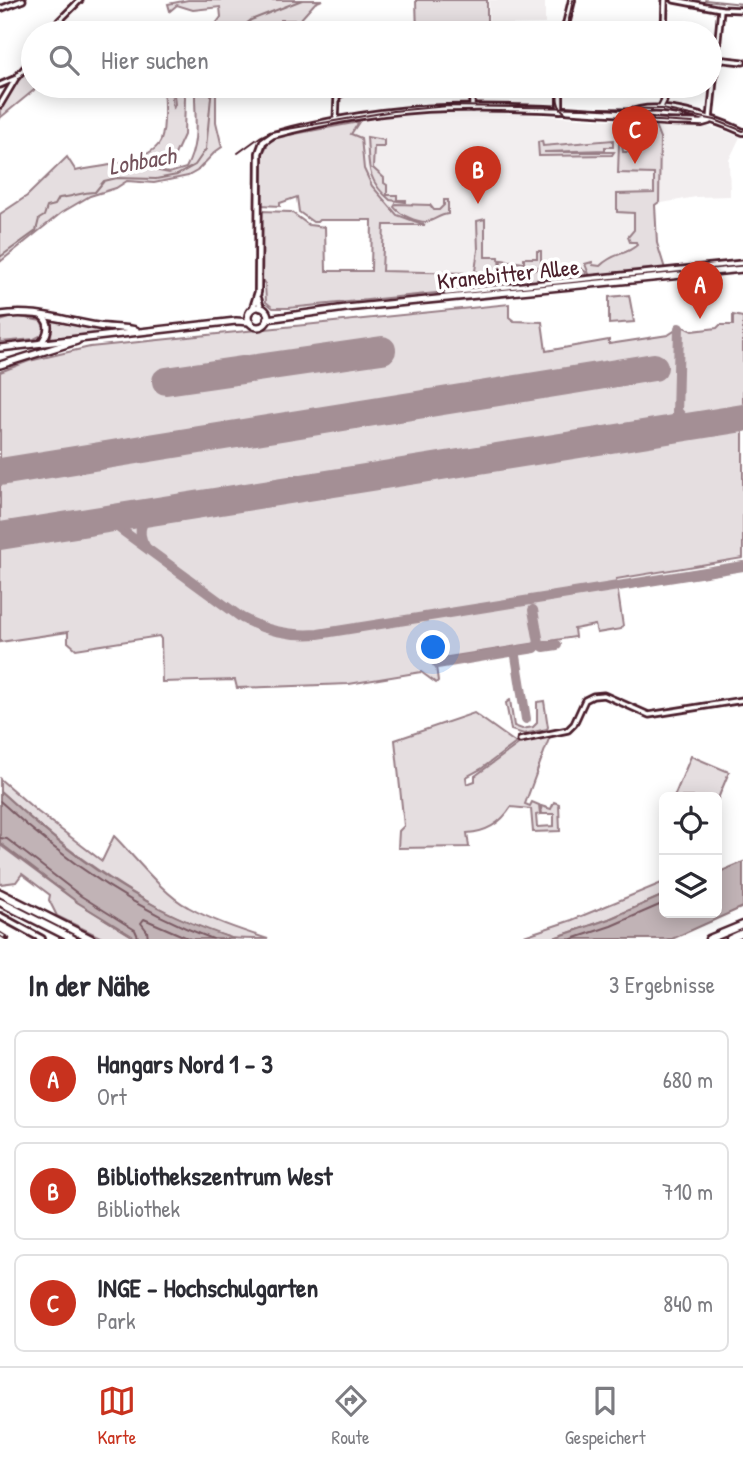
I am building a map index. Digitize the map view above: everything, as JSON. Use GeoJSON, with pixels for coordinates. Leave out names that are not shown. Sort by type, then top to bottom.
{"type":"FeatureCollection","features":[{"type":"Feature","properties":{"kind":"highway"},"geometry":{"type":"LineString","coordinates":[[0,893],[91,939]]}},
{"type":"Feature","properties":{"kind":"highway"},"geometry":{"type":"LineString","coordinates":[[0,902],[73,939]]}},
{"type":"Feature","properties":{"kind":"highway"},"geometry":{"type":"LineString","coordinates":[[709,939],[743,925]]}},
{"type":"Feature","properties":{"kind":"highway"},"geometry":{"type":"LineString","coordinates":[[730,939],[743,933]]}},
{"type":"Feature","properties":{"kind":"main road","name":"Kranebitter Allee"},"geometry":{"type":"LineString","coordinates":[[267,316],[743,269]]}},
{"type":"Feature","properties":{"kind":"main road"},"geometry":{"type":"LineString","coordinates":[[236,320],[253,308],[261,308],[267,316],[260,326],[254,326],[248,314]]}},
{"type":"Feature","properties":{"kind":"main road"},"geometry":{"type":"LineString","coordinates":[[37,314],[45,318],[48,326],[41,344]]}},
{"type":"Feature","properties":{"kind":"main road"},"geometry":{"type":"LineString","coordinates":[[0,315],[37,314],[95,326],[142,331]]}},
{"type":"Feature","properties":{"kind":"main road"},"geometry":{"type":"LineString","coordinates":[[0,348],[236,320],[250,322]]}},
{"type":"Feature","properties":{"kind":"main road"},"geometry":{"type":"LineString","coordinates":[[0,365],[83,339]]}},
{"type":"Feature","properties":{"kind":"street"},"geometry":{"type":"LineString","coordinates":[[0,9],[23,0]]}},
{"type":"Feature","properties":{"kind":"street"},"geometry":{"type":"LineString","coordinates":[[59,21],[80,0]]}},
{"type":"Feature","properties":{"kind":"street"},"geometry":{"type":"LineString","coordinates":[[567,21],[572,0]]}},
{"type":"Feature","properties":{"kind":"street"},"geometry":{"type":"LineString","coordinates":[[664,21],[665,0]]}},
{"type":"Feature","properties":{"kind":"street"},"geometry":{"type":"LineString","coordinates":[[674,0],[721,9],[743,10]]}},
{"type":"Feature","properties":{"kind":"street"},"geometry":{"type":"LineString","coordinates":[[720,21],[721,9]]}},
{"type":"Feature","properties":{"kind":"street"},"geometry":{"type":"LineString","coordinates":[[722,60],[743,62]]}},
{"type":"Feature","properties":{"kind":"street"},"geometry":{"type":"LineString","coordinates":[[0,105],[21,72]]}},
{"type":"Feature","properties":{"kind":"street"},"geometry":{"type":"LineString","coordinates":[[0,85],[16,78]]}},
{"type":"Feature","properties":{"kind":"street"},"geometry":{"type":"LineString","coordinates":[[336,122],[337,98]]}},
{"type":"Feature","properties":{"kind":"street"},"geometry":{"type":"LineString","coordinates":[[472,98],[472,108]]}},
{"type":"Feature","properties":{"kind":"street"},"geometry":{"type":"LineString","coordinates":[[560,98],[560,110]]}},
{"type":"Feature","properties":{"kind":"street"},"geometry":{"type":"LineString","coordinates":[[663,120],[659,117],[664,110],[664,98]]}},
{"type":"Feature","properties":{"kind":"street"},"geometry":{"type":"LineString","coordinates":[[710,121],[712,98]]}},
{"type":"Feature","properties":{"kind":"street"},"geometry":{"type":"LineString","coordinates":[[253,308],[257,297],[259,156],[261,147],[275,134],[405,110],[472,108],[628,114],[664,110],[743,132]]}},
{"type":"Feature","properties":{"kind":"street"},"geometry":{"type":"LineString","coordinates":[[663,120],[669,117],[664,110]]}},
{"type":"Feature","properties":{"kind":"street"},"geometry":{"type":"LineString","coordinates":[[628,114],[633,118],[702,123],[710,121]]}},
{"type":"Feature","properties":{"kind":"street","name":"Kranebitter Allee"},"geometry":{"type":"LineString","coordinates":[[446,293],[743,263]]}},
{"type":"Feature","properties":{"kind":"street"},"geometry":{"type":"LineString","coordinates":[[257,297],[261,308]]}},
{"type":"Feature","properties":{"kind":"street"},"geometry":{"type":"LineString","coordinates":[[520,740],[568,730],[573,726],[584,701],[596,695],[606,696],[649,715],[742,700]]}},
{"type":"Feature","properties":{"kind":"street"},"geometry":{"type":"LineString","coordinates":[[0,916],[42,939]]}},
{"type":"Feature","properties":{"kind":"shaded area"},"geometry":{"type":"Polygon","coordinates":[[[188,0],[322,0],[315,3],[300,20],[281,21],[218,21],[221,17],[220,7],[193,10],[177,5],[170,11],[168,4],[188,0]]]}},
{"type":"Feature","properties":{"kind":"shaded area"},"geometry":{"type":"Polygon","coordinates":[[[416,0],[487,0],[487,21],[417,21],[416,0]]]}},
{"type":"Feature","properties":{"kind":"shaded area"},"geometry":{"type":"Polygon","coordinates":[[[489,0],[545,0],[545,21],[489,21],[489,0]]]}},
{"type":"Feature","properties":{"kind":"shaded area"},"geometry":{"type":"Polygon","coordinates":[[[21,73],[21,98],[24,98],[0,118],[6,93],[21,73]]]}},
{"type":"Feature","properties":{"kind":"shaded area"},"geometry":{"type":"Polygon","coordinates":[[[163,98],[172,98],[173,109],[174,98],[185,98],[184,135],[172,161],[159,171],[169,173],[186,168],[191,158],[196,128],[195,98],[216,98],[216,122],[222,147],[188,176],[154,183],[127,181],[116,188],[90,196],[61,213],[0,262],[0,214],[27,196],[67,157],[76,171],[136,159],[147,154],[156,148],[161,140],[163,98]]]}},
{"type":"Feature","properties":{"kind":"shaded area"},"geometry":{"type":"Polygon","coordinates":[[[472,111],[612,120],[620,123],[702,125],[722,130],[740,137],[729,160],[730,196],[696,197],[656,204],[657,243],[586,272],[474,279],[375,276],[379,220],[297,133],[406,114],[472,111]]]}},
{"type":"Feature","properties":{"kind":"shaded area"},"geometry":{"type":"Polygon","coordinates":[[[359,122],[351,134],[361,138],[364,169],[372,186],[397,215],[425,225],[384,225],[382,271],[468,273],[473,278],[473,283],[466,290],[273,308],[266,302],[265,284],[261,278],[261,211],[291,212],[309,225],[325,227],[326,271],[371,271],[372,220],[313,222],[299,212],[297,197],[280,203],[280,206],[261,205],[262,154],[270,141],[278,137],[359,122]]]}},
{"type":"Feature","properties":{"kind":"shaded area"},"geometry":{"type":"Polygon","coordinates":[[[620,123],[654,123],[660,138],[659,202],[655,205],[657,243],[665,269],[593,277],[585,264],[592,262],[593,265],[600,266],[637,245],[636,242],[630,242],[628,237],[634,230],[634,213],[617,212],[617,194],[654,193],[654,174],[618,173],[619,143],[622,142],[623,152],[643,152],[646,149],[646,136],[619,135],[620,123]]]}},
{"type":"Feature","properties":{"kind":"shaded area"},"geometry":{"type":"Polygon","coordinates":[[[367,137],[384,140],[384,147],[374,147],[373,168],[384,178],[387,195],[397,195],[397,200],[406,202],[390,200],[377,186],[370,172],[367,137]]]}},
{"type":"Feature","properties":{"kind":"shaded area"},"geometry":{"type":"Polygon","coordinates":[[[613,140],[613,147],[605,147],[605,150],[544,152],[614,152],[612,155],[539,156],[538,142],[542,141],[543,146],[613,140]]]}},
{"type":"Feature","properties":{"kind":"shaded area"},"geometry":{"type":"Polygon","coordinates":[[[444,200],[448,200],[448,214],[426,222],[408,218],[394,207],[396,204],[430,205],[434,210],[439,210],[444,205],[444,200]]]}},
{"type":"Feature","properties":{"kind":"shaded area"},"geometry":{"type":"Polygon","coordinates":[[[485,219],[485,257],[499,257],[500,273],[501,260],[524,263],[524,258],[537,258],[537,251],[541,251],[541,266],[534,269],[580,268],[586,272],[585,277],[480,288],[478,283],[483,274],[475,271],[478,250],[477,221],[485,219]]]}},
{"type":"Feature","properties":{"kind":"shaded area"},"geometry":{"type":"Polygon","coordinates":[[[629,295],[634,322],[609,324],[609,297],[629,295]]]}},
{"type":"Feature","properties":{"kind":"shaded area"},"geometry":{"type":"Polygon","coordinates":[[[509,304],[509,317],[514,321],[542,322],[546,351],[609,340],[609,344],[668,335],[684,327],[692,331],[717,328],[720,325],[733,325],[733,315],[743,317],[743,558],[616,579],[623,626],[621,629],[597,633],[595,625],[574,629],[575,637],[435,659],[436,683],[421,672],[349,684],[237,688],[235,680],[162,682],[159,636],[76,649],[68,642],[68,632],[0,642],[0,372],[29,361],[90,347],[509,304]]]}},
{"type":"Feature","properties":{"kind":"shaded area"},"geometry":{"type":"Polygon","coordinates":[[[16,316],[41,321],[44,327],[42,335],[34,339],[0,342],[0,321],[16,316]]]}},
{"type":"Feature","properties":{"kind":"shaded area"},"geometry":{"type":"Polygon","coordinates":[[[52,320],[110,330],[110,332],[51,338],[52,320]]]}},
{"type":"Feature","properties":{"kind":"shaded area"},"geometry":{"type":"Polygon","coordinates":[[[510,700],[514,726],[522,729],[533,727],[537,723],[537,702],[544,701],[547,729],[524,734],[511,730],[506,703],[510,700]]]}},
{"type":"Feature","properties":{"kind":"shaded area"},"geometry":{"type":"Polygon","coordinates":[[[474,713],[516,743],[466,777],[467,784],[475,781],[475,776],[524,740],[550,736],[525,804],[530,806],[532,802],[539,805],[537,827],[554,826],[554,814],[542,814],[541,806],[551,809],[554,802],[559,804],[560,831],[533,832],[531,809],[511,807],[503,818],[492,826],[467,833],[469,847],[398,848],[399,831],[404,826],[395,740],[474,713]]]}},
{"type":"Feature","properties":{"kind":"shaded area"},"geometry":{"type":"Polygon","coordinates":[[[691,756],[729,772],[721,792],[676,792],[691,756]]]}},
{"type":"Feature","properties":{"kind":"shaded area"},"geometry":{"type":"Polygon","coordinates":[[[0,779],[102,861],[114,836],[159,885],[179,901],[217,921],[268,939],[231,938],[201,928],[139,897],[79,856],[24,812],[0,791],[0,779]]]}},
{"type":"Feature","properties":{"kind":"shaded area"},"geometry":{"type":"Polygon","coordinates":[[[0,845],[77,902],[137,939],[104,939],[57,916],[49,900],[50,895],[22,874],[16,882],[0,884],[0,845]]]}},
{"type":"Feature","properties":{"kind":"shaded area"},"geometry":{"type":"Polygon","coordinates":[[[659,884],[659,897],[609,919],[551,939],[515,939],[572,920],[659,884]]]}},
{"type":"Feature","properties":{"kind":"water"},"geometry":{"type":"Polygon","coordinates":[[[0,791],[53,837],[130,892],[170,914],[234,939],[137,939],[77,902],[0,843],[0,791]]]}},
{"type":"Feature","properties":{"kind":"water"},"geometry":{"type":"Polygon","coordinates":[[[743,862],[743,907],[722,916],[722,871],[743,862]]]}},
{"type":"Feature","properties":{"kind":"water"},"geometry":{"type":"Polygon","coordinates":[[[659,897],[659,918],[719,918],[672,939],[551,939],[609,919],[659,897]]]}},
{"type":"Feature","properties":{"kind":"waterway","name":"Lohbach"},"geometry":{"type":"LineString","coordinates":[[250,21],[302,0]]}},
{"type":"Feature","properties":{"kind":"waterway","name":"Lohbach"},"geometry":{"type":"LineString","coordinates":[[705,0],[743,4]]}},
{"type":"Feature","properties":{"kind":"waterway","name":"Lohbach"},"geometry":{"type":"LineString","coordinates":[[0,257],[36,231],[39,219],[44,216],[47,207],[55,205],[59,198],[95,192],[104,181],[117,178],[156,179],[177,175],[195,165],[206,149],[211,98]]}},
{"type":"Feature","properties":{"kind":"taxiway"},"geometry":{"type":"LineString","coordinates":[[661,431],[671,426],[677,416],[679,328]]}},
{"type":"Feature","properties":{"kind":"taxiway"},"geometry":{"type":"LineString","coordinates":[[677,411],[687,422],[704,424]]}},
{"type":"Feature","properties":{"kind":"taxiway"},"geometry":{"type":"LineString","coordinates":[[145,546],[141,534],[142,524],[160,510]]}},
{"type":"Feature","properties":{"kind":"taxiway"},"geometry":{"type":"LineString","coordinates":[[95,521],[112,523],[242,618],[279,632],[298,634],[318,634],[743,566]]}},
{"type":"Feature","properties":{"kind":"taxiway"},"geometry":{"type":"LineString","coordinates":[[533,610],[539,643]]}},
{"type":"Feature","properties":{"kind":"taxiway"},"geometry":{"type":"LineString","coordinates":[[539,643],[544,647],[557,645]]}},
{"type":"Feature","properties":{"kind":"taxiway"},"geometry":{"type":"LineString","coordinates":[[437,664],[535,648],[539,643]]}},
{"type":"Feature","properties":{"kind":"taxiway"},"geometry":{"type":"LineString","coordinates":[[516,656],[526,719]]}},
{"type":"Feature","properties":{"kind":"runway"},"geometry":{"type":"LineString","coordinates":[[166,381],[382,350]]}},
{"type":"Feature","properties":{"kind":"runway"},"geometry":{"type":"LineString","coordinates":[[0,472],[654,367]]}},
{"type":"Feature","properties":{"kind":"runway"},"geometry":{"type":"LineString","coordinates":[[0,536],[743,418]]}},
{"type":"Feature","properties":{"kind":"tram line"},"geometry":{"type":"LineString","coordinates":[[569,21],[573,0]]}},
{"type":"Feature","properties":{"kind":"tram line"},"geometry":{"type":"LineString","coordinates":[[557,98],[566,113]]}},
{"type":"Feature","properties":{"kind":"tram line"},"geometry":{"type":"LineString","coordinates":[[238,153],[270,132],[393,111],[448,106],[662,109],[715,120],[743,131]]}},
{"type":"Feature","properties":{"kind":"tram line"},"geometry":{"type":"LineString","coordinates":[[623,119],[693,123]]}},
{"type":"Feature","properties":{"kind":"railway"},"geometry":{"type":"LineString","coordinates":[[0,934],[8,939]]}},
{"type":"Feature","properties":{"kind":"place","name":"INGE - Hochschulgarten"},"geometry":{"type":"Point","coordinates":[635,164]}},
{"type":"Feature","properties":{"kind":"place","name":"Bibliothekszentrum West"},"geometry":{"type":"Point","coordinates":[478,204]}},
{"type":"Feature","properties":{"kind":"place","name":"Hangars Nord 1 - 3"},"geometry":{"type":"Point","coordinates":[700,319]}}]}
